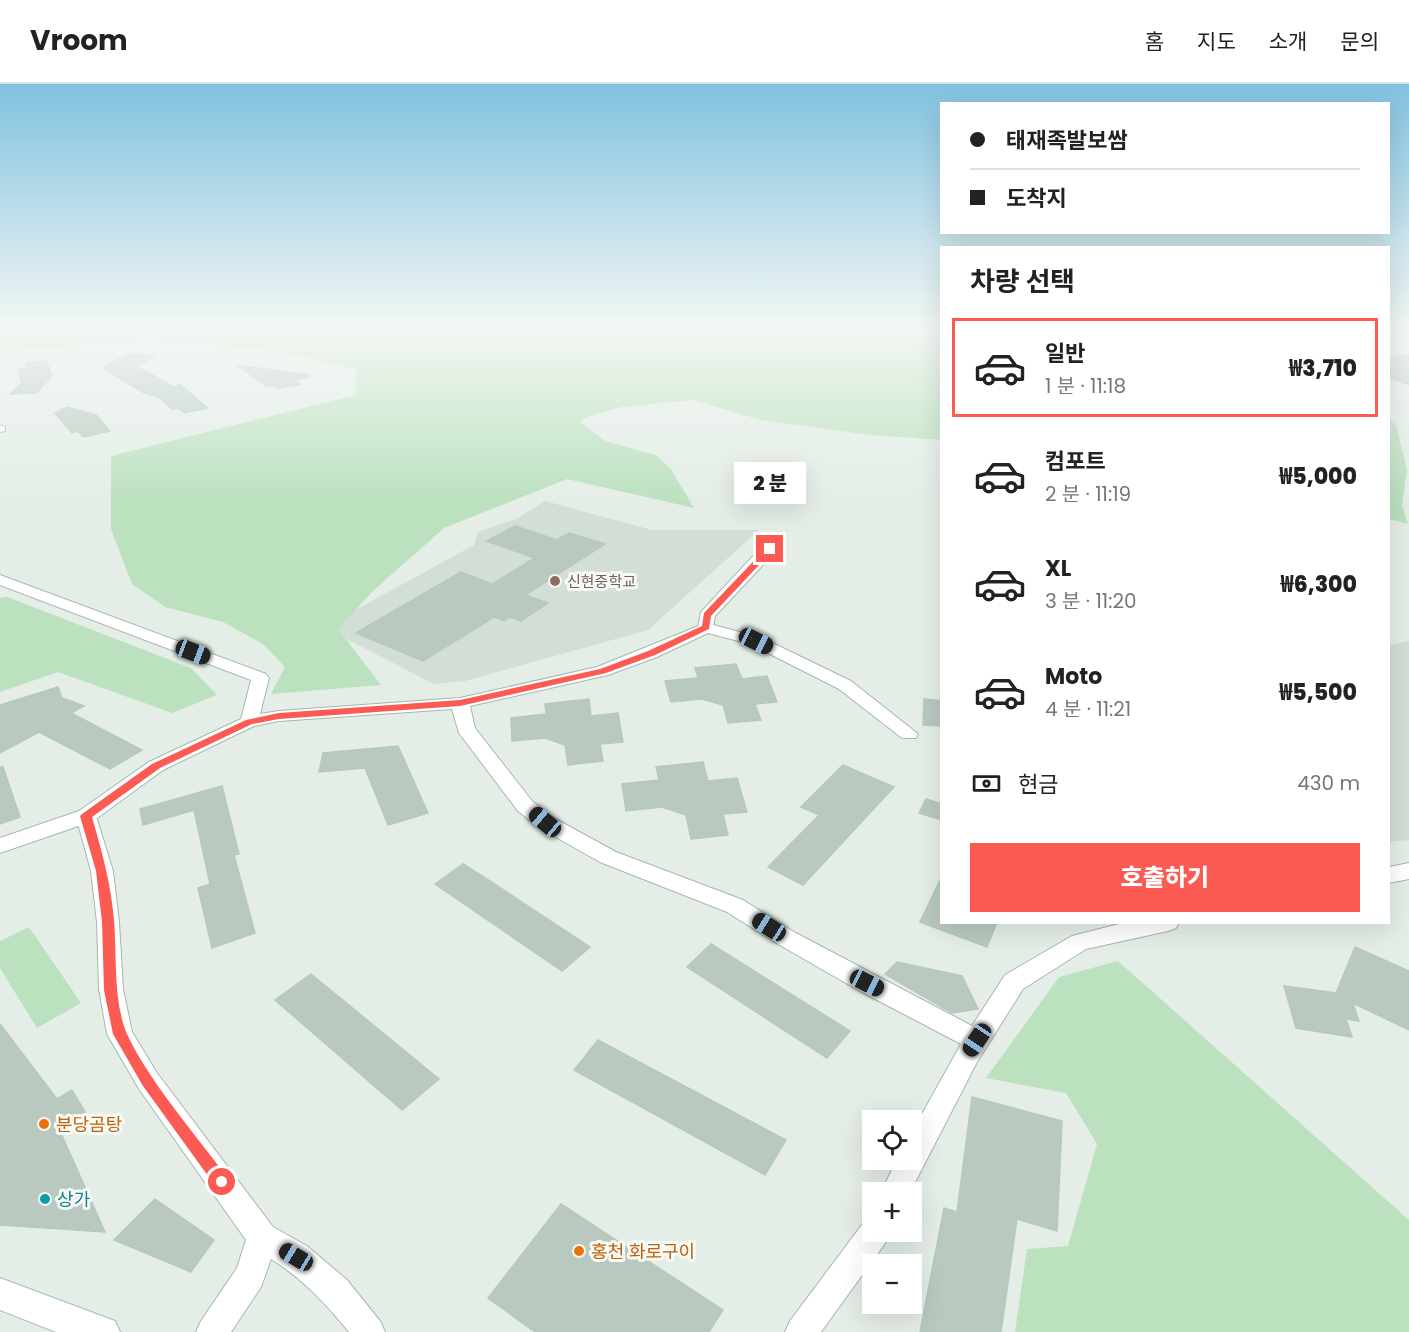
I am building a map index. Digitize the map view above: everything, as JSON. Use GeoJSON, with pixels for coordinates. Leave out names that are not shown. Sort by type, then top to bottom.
{"type":"FeatureCollection","features":[{"type":"Feature","properties":{"kind":"street"},"geometry":{"type":"LineString","coordinates":[[706,628],[707,615],[774,542]]}},
{"type":"Feature","properties":{"kind":"street"},"geometry":{"type":"LineString","coordinates":[[0,580],[260,678],[249,722]]}},
{"type":"Feature","properties":{"kind":"street"},"geometry":{"type":"LineString","coordinates":[[0,846],[86,816],[156,766],[249,722],[279,716],[460,703],[602,671],[651,653],[706,628],[756,641],[845,685],[909,734]]}},
{"type":"Feature","properties":{"kind":"street"},"geometry":{"type":"LineString","coordinates":[[460,703],[466,729],[525,806],[545,822],[608,857],[735,906],[786,938],[867,983],[977,1040]]}},
{"type":"Feature","properties":{"kind":"street"},"geometry":{"type":"LineString","coordinates":[[86,816],[102,871],[108,922],[111,990],[120,1034],[148,1081],[262,1237],[296,1257],[336,1291],[369,1332]]}},
{"type":"Feature","properties":{"kind":"street"},"geometry":{"type":"LineString","coordinates":[[1390,875],[1409,871]]}},
{"type":"Feature","properties":{"kind":"street"},"geometry":{"type":"LineString","coordinates":[[900,1182],[977,1040],[1014,982],[1080,942],[1159,924]]}},
{"type":"Feature","properties":{"kind":"street"},"geometry":{"type":"LineString","coordinates":[[212,1332],[250,1276],[262,1237]]}},
{"type":"Feature","properties":{"kind":"street"},"geometry":{"type":"LineString","coordinates":[[801,1332],[868,1242]]}},
{"type":"Feature","properties":{"kind":"street"},"geometry":{"type":"LineString","coordinates":[[0,1294],[77,1325],[104,1332]]}},
{"type":"Feature","properties":{"kind":"shaded area","name":"신현중학교"},"geometry":{"type":"Polygon","coordinates":[[[545,501],[652,530],[759,530],[648,630],[465,681],[434,684],[327,629],[341,618],[474,545],[478,532],[516,519],[545,501]]]}},
{"type":"Feature","properties":{"kind":"shaded area"},"geometry":{"type":"Polygon","coordinates":[[[1409,641],[1409,840],[1390,842],[1390,645],[1409,641]]]}},
{"type":"Feature","properties":{"kind":"green space"},"geometry":{"type":"Polygon","coordinates":[[[356,388],[940,388],[940,440],[870,435],[761,420],[693,400],[621,407],[589,416],[580,422],[605,441],[656,455],[671,469],[694,508],[567,479],[444,528],[373,591],[338,629],[381,685],[271,694],[285,667],[263,644],[223,622],[165,607],[132,584],[111,529],[111,456],[355,395],[356,388]]]}},
{"type":"Feature","properties":{"kind":"green space"},"geometry":{"type":"Polygon","coordinates":[[[1390,419],[1396,425],[1407,469],[1402,505],[1408,524],[1390,519],[1390,419]]]}},
{"type":"Feature","properties":{"kind":"green space"},"geometry":{"type":"Polygon","coordinates":[[[7,597],[191,668],[217,695],[172,713],[58,672],[0,692],[0,598],[7,597]]]}},
{"type":"Feature","properties":{"kind":"green space"},"geometry":{"type":"Polygon","coordinates":[[[29,927],[81,1003],[37,1028],[0,968],[0,941],[29,927]]]}},
{"type":"Feature","properties":{"kind":"green space"},"geometry":{"type":"Polygon","coordinates":[[[1118,961],[1409,1220],[1409,1332],[1015,1332],[1027,1249],[1068,1246],[1097,1144],[1066,1093],[986,1078],[1059,977],[1118,961]]]}},
{"type":"Feature","properties":{"kind":"building"},"geometry":{"type":"Polygon","coordinates":[[[16,388],[40,388],[36,393],[10,394],[16,388]]]}},
{"type":"Feature","properties":{"kind":"building"},"geometry":{"type":"Polygon","coordinates":[[[136,388],[185,388],[208,408],[184,413],[178,408],[172,409],[159,397],[136,388]]]}},
{"type":"Feature","properties":{"kind":"building"},"geometry":{"type":"Polygon","coordinates":[[[67,407],[96,415],[110,431],[83,437],[78,431],[72,433],[55,413],[67,407]]]}},
{"type":"Feature","properties":{"kind":"building"},"geometry":{"type":"Polygon","coordinates":[[[515,526],[557,540],[569,533],[605,544],[525,595],[548,603],[521,621],[510,617],[504,621],[494,617],[423,661],[356,633],[461,572],[492,584],[535,558],[487,541],[515,526]]]}},
{"type":"Feature","properties":{"kind":"building"},"geometry":{"type":"Polygon","coordinates":[[[736,664],[742,679],[767,676],[777,702],[755,704],[761,720],[728,723],[723,705],[702,699],[671,702],[665,681],[698,678],[695,668],[736,664]]]}},
{"type":"Feature","properties":{"kind":"building"},"geometry":{"type":"Polygon","coordinates":[[[58,687],[62,698],[84,706],[71,713],[142,750],[110,769],[39,732],[0,753],[0,705],[58,687]]]}},
{"type":"Feature","properties":{"kind":"building"},"geometry":{"type":"Polygon","coordinates":[[[589,699],[591,716],[618,713],[623,742],[600,744],[603,761],[568,765],[565,745],[545,738],[512,741],[511,718],[546,714],[545,704],[589,699]]]}},
{"type":"Feature","properties":{"kind":"building"},"geometry":{"type":"Polygon","coordinates":[[[924,699],[940,701],[940,726],[923,725],[924,699]]]}},
{"type":"Feature","properties":{"kind":"building"},"geometry":{"type":"Polygon","coordinates":[[[398,746],[428,813],[388,825],[365,768],[319,772],[323,753],[398,746]]]}},
{"type":"Feature","properties":{"kind":"building"},"geometry":{"type":"Polygon","coordinates":[[[703,762],[708,781],[737,778],[747,812],[723,814],[728,835],[691,839],[686,815],[662,807],[626,811],[622,784],[659,780],[656,767],[703,762]]]}},
{"type":"Feature","properties":{"kind":"building"},"geometry":{"type":"Polygon","coordinates":[[[843,765],[894,787],[803,885],[768,867],[819,815],[801,807],[843,765]]]}},
{"type":"Feature","properties":{"kind":"building"},"geometry":{"type":"Polygon","coordinates":[[[0,767],[3,767],[20,817],[0,824],[0,767]]]}},
{"type":"Feature","properties":{"kind":"building"},"geometry":{"type":"Polygon","coordinates":[[[222,786],[239,854],[234,855],[255,933],[212,948],[198,888],[210,884],[194,810],[143,825],[140,809],[222,786]]]}},
{"type":"Feature","properties":{"kind":"building"},"geometry":{"type":"Polygon","coordinates":[[[926,799],[940,803],[940,819],[919,813],[926,799]]]}},
{"type":"Feature","properties":{"kind":"building"},"geometry":{"type":"Polygon","coordinates":[[[463,864],[590,947],[562,971],[435,884],[463,864]]]}},
{"type":"Feature","properties":{"kind":"building"},"geometry":{"type":"Polygon","coordinates":[[[940,880],[940,924],[996,924],[987,947],[920,922],[940,880]]]}},
{"type":"Feature","properties":{"kind":"building"},"geometry":{"type":"Polygon","coordinates":[[[711,944],[850,1031],[827,1058],[687,967],[711,944]]]}},
{"type":"Feature","properties":{"kind":"building"},"geometry":{"type":"Polygon","coordinates":[[[1355,947],[1409,971],[1409,1030],[1353,1003],[1359,1021],[1346,1019],[1352,1037],[1296,1028],[1284,986],[1336,993],[1355,947]]]}},
{"type":"Feature","properties":{"kind":"building"},"geometry":{"type":"Polygon","coordinates":[[[897,962],[962,976],[978,1009],[952,1013],[885,974],[897,962]]]}},
{"type":"Feature","properties":{"kind":"building"},"geometry":{"type":"Polygon","coordinates":[[[311,974],[439,1079],[402,1110],[275,1000],[311,974]]]}},
{"type":"Feature","properties":{"kind":"building"},"geometry":{"type":"Polygon","coordinates":[[[0,1024],[57,1099],[72,1090],[87,1115],[60,1131],[105,1232],[0,1225],[0,1024]]]}},
{"type":"Feature","properties":{"kind":"building"},"geometry":{"type":"Polygon","coordinates":[[[598,1040],[786,1140],[765,1175],[574,1070],[598,1040]]]}},
{"type":"Feature","properties":{"kind":"building"},"geometry":{"type":"Polygon","coordinates":[[[972,1097],[1062,1121],[1057,1231],[1017,1219],[1001,1332],[920,1332],[944,1208],[957,1212],[972,1097]]]}},
{"type":"Feature","properties":{"kind":"building"},"geometry":{"type":"Polygon","coordinates":[[[155,1199],[214,1240],[191,1272],[114,1240],[155,1199]]]}},
{"type":"Feature","properties":{"kind":"building","name":"홍천 화로구이"},"geometry":{"type":"Polygon","coordinates":[[[561,1204],[723,1310],[709,1332],[535,1332],[488,1298],[561,1204]]]}},
{"type":"Feature","properties":{"kind":"place","name":"신현중학교"},"geometry":{"type":"Point","coordinates":[555,581]}},
{"type":"Feature","properties":{"kind":"place","name":"분당곰탕"},"geometry":{"type":"Point","coordinates":[44,1124]}},
{"type":"Feature","properties":{"kind":"place","name":"상가"},"geometry":{"type":"Point","coordinates":[45,1199]}},
{"type":"Feature","properties":{"kind":"place","name":"홍천 화로구이"},"geometry":{"type":"Point","coordinates":[579,1251]}},
{"type":"Feature","properties":{"kind":"route"},"geometry":{"type":"LineString","coordinates":[[222,1182],[148,1081],[120,1034],[111,990],[108,922],[102,871],[86,816],[156,766],[249,722],[279,716],[460,703],[602,671],[651,653],[706,628],[707,615],[770,549]]}}]}
